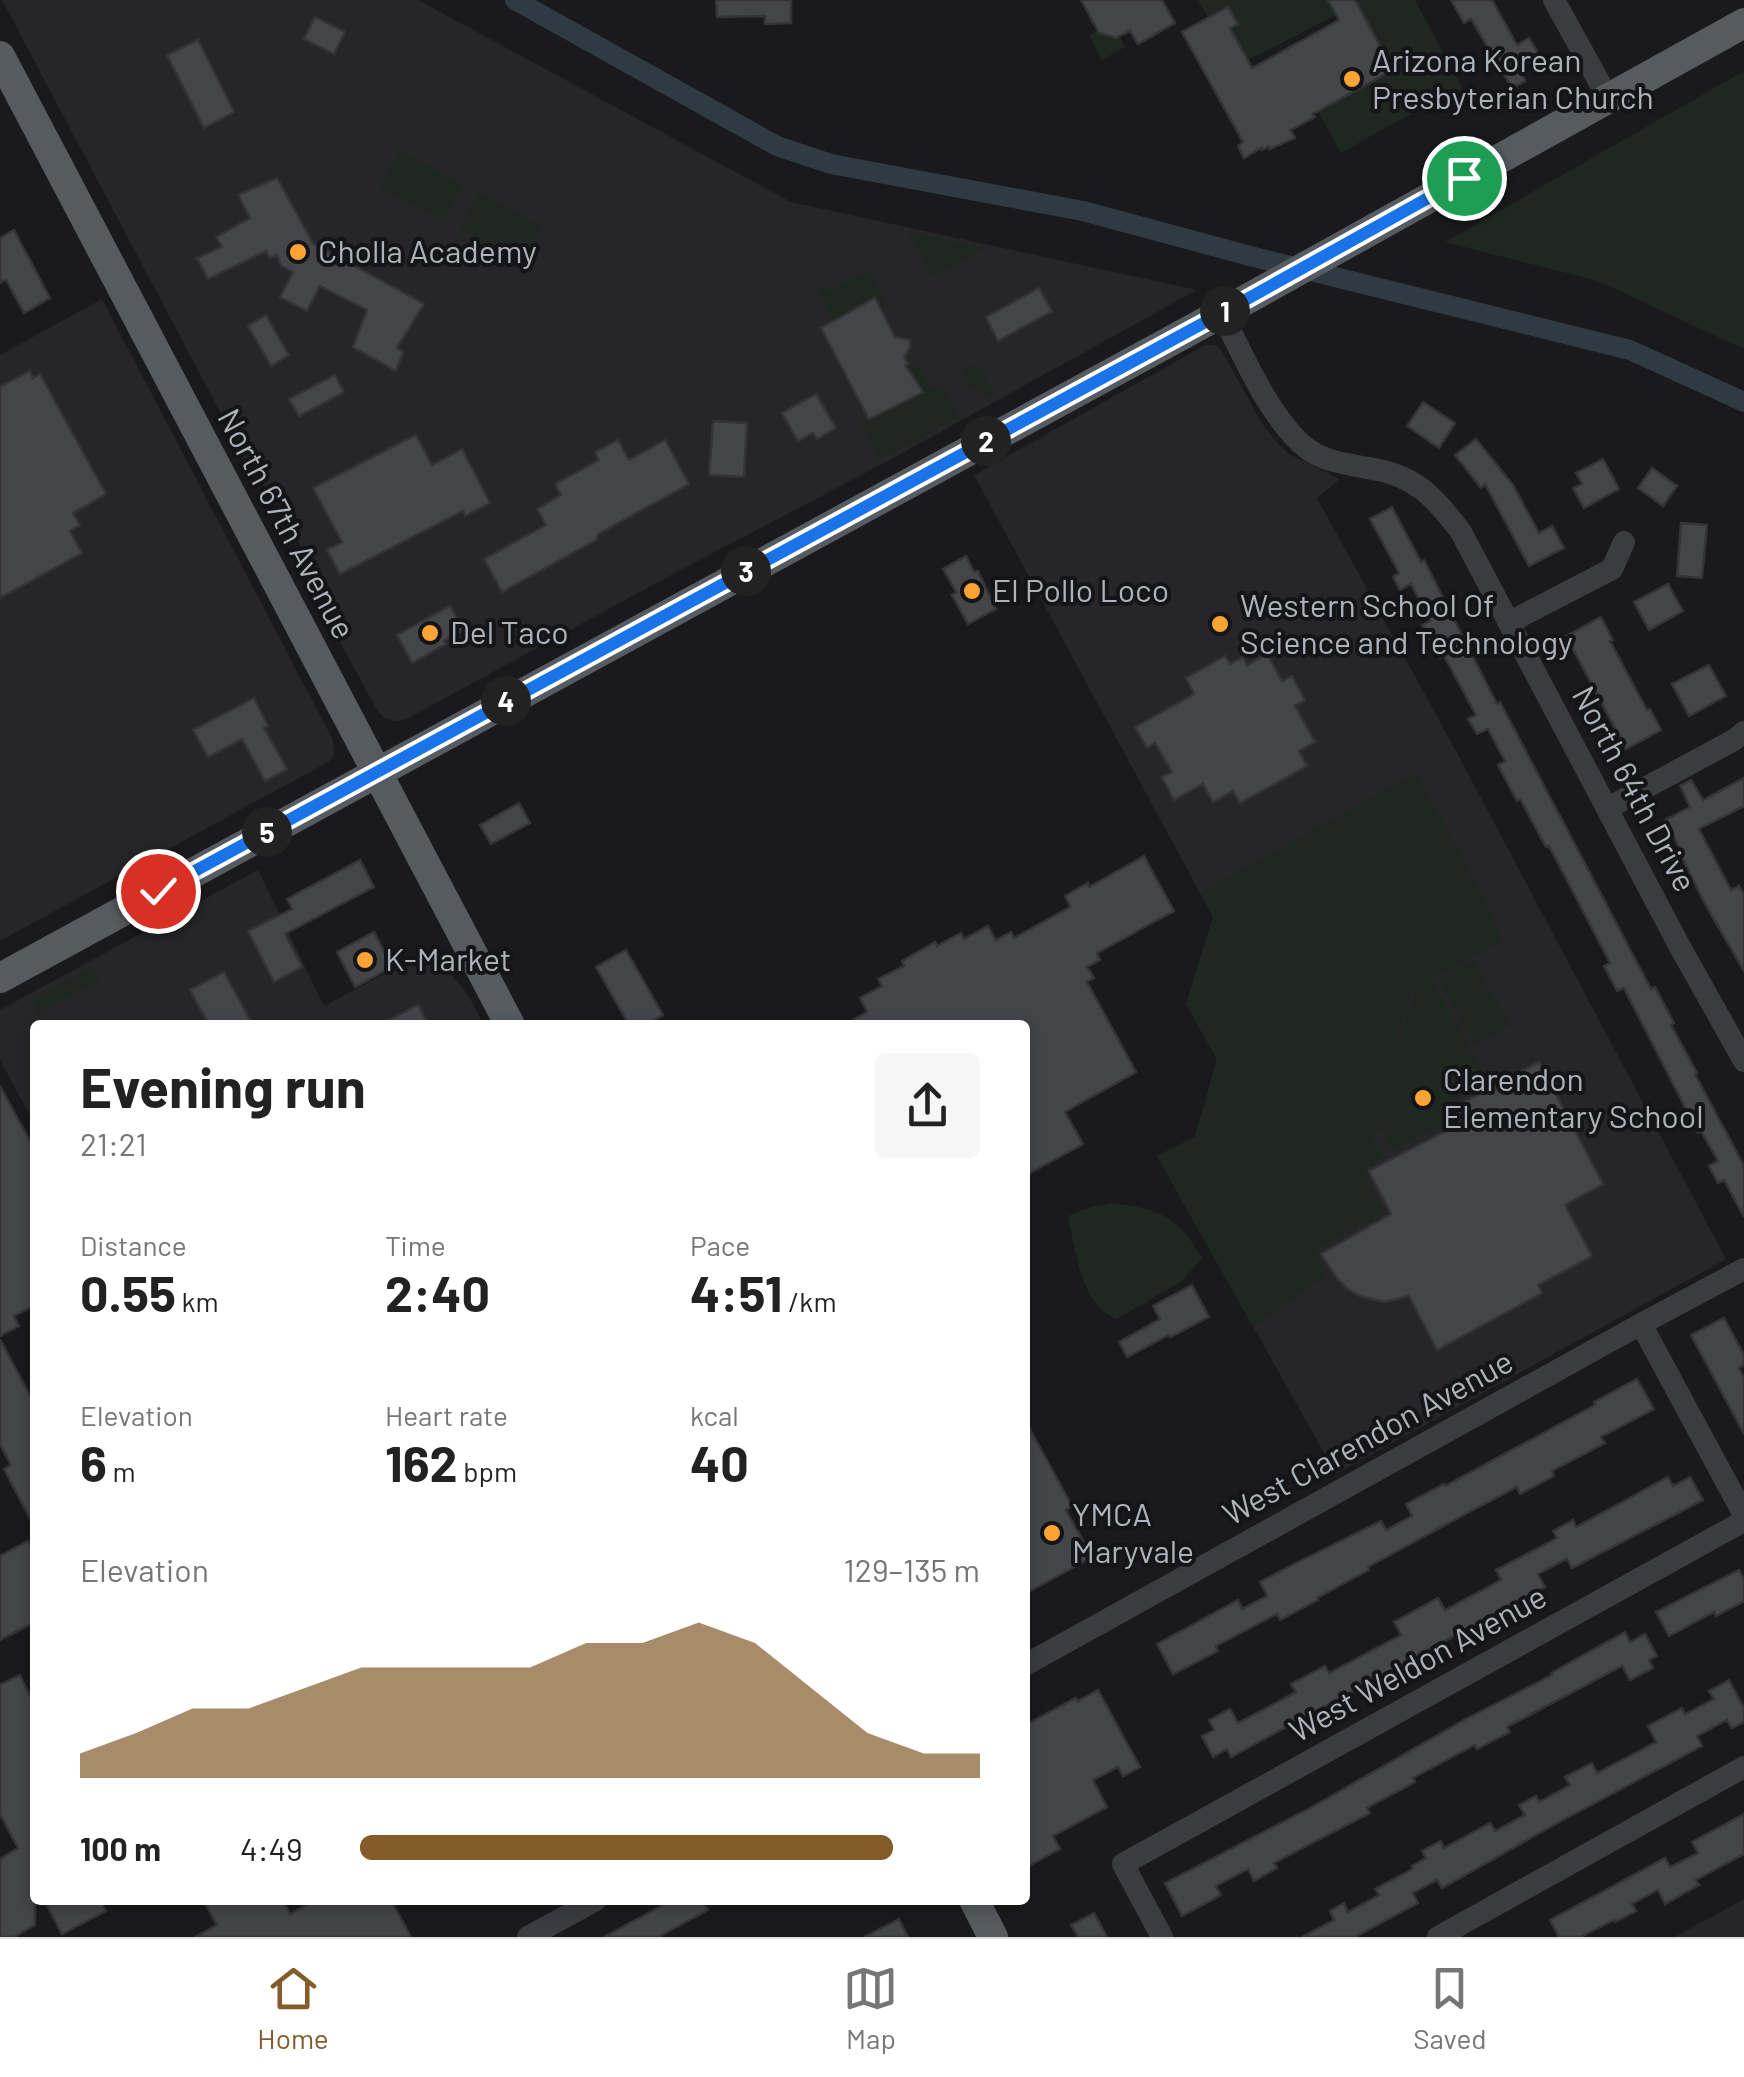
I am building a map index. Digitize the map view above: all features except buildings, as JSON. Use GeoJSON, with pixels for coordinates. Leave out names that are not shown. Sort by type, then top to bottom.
{"type":"FeatureCollection","features":[{"type":"Feature","properties":{"kind":"main road"},"geometry":{"type":"LineString","coordinates":[[0,978],[1222,313],[1744,23]]}},
{"type":"Feature","properties":{"kind":"main road","name":"North 67th Avenue"},"geometry":{"type":"LineString","coordinates":[[0,56],[507,1020]]}},
{"type":"Feature","properties":{"kind":"main road"},"geometry":{"type":"LineString","coordinates":[[977,1905],[993,1937]]}},
{"type":"Feature","properties":{"kind":"street"},"geometry":{"type":"LineString","coordinates":[[1554,0],[1608,98]]}},
{"type":"Feature","properties":{"kind":"street","name":"North 64th Drive"},"geometry":{"type":"LineString","coordinates":[[1222,313],[1269,403],[1310,451],[1334,462],[1375,469],[1422,486],[1460,532],[1608,808],[1737,1030],[1744,1061]]}},
{"type":"Feature","properties":{"kind":"street"},"geometry":{"type":"LineString","coordinates":[[1510,622],[1612,569],[1624,542]]}},
{"type":"Feature","properties":{"kind":"street"},"geometry":{"type":"LineString","coordinates":[[1608,808],[1744,732]]}},
{"type":"Feature","properties":{"kind":"street","name":"West Clarendon Avenue"},"geometry":{"type":"LineString","coordinates":[[1030,1662],[1744,1269]]}},
{"type":"Feature","properties":{"kind":"street"},"geometry":{"type":"LineString","coordinates":[[1640,1324],[1744,1518]]}},
{"type":"Feature","properties":{"kind":"street","name":"West Weldon Avenue"},"geometry":{"type":"LineString","coordinates":[[1162,1937],[1123,1864],[1744,1518]]}},
{"type":"Feature","properties":{"kind":"street"},"geometry":{"type":"LineString","coordinates":[[1438,1937],[1744,1767]]}},
{"type":"Feature","properties":{"kind":"street"},"geometry":{"type":"LineString","coordinates":[[528,1937],[587,1905]]}},
{"type":"Feature","properties":{"kind":"shaded area"},"geometry":{"type":"Polygon","coordinates":[[[2,0],[418,0],[791,202],[1197,290],[886,462],[407,719],[394,722],[377,710],[321,607],[302,549],[276,499],[253,474],[2,0]]]}},
{"type":"Feature","properties":{"kind":"shaded area"},"geometry":{"type":"Polygon","coordinates":[[[1198,0],[1328,0],[1336,15],[1236,66],[1198,0]]]}},
{"type":"Feature","properties":{"kind":"shaded area"},"geometry":{"type":"Polygon","coordinates":[[[1355,0],[1415,0],[1464,91],[1441,103],[1428,104],[1341,153],[1318,111],[1393,70],[1355,0]]]}},
{"type":"Feature","properties":{"kind":"shaded area"},"geometry":{"type":"Polygon","coordinates":[[[1098,30],[1120,37],[1125,47],[1102,60],[1089,35],[1098,30]]]}},
{"type":"Feature","properties":{"kind":"shaded area"},"geometry":{"type":"Polygon","coordinates":[[[1744,71],[1744,349],[1598,281],[1445,242],[1744,71]]]}},
{"type":"Feature","properties":{"kind":"shaded area"},"geometry":{"type":"Polygon","coordinates":[[[400,151],[463,185],[443,220],[380,188],[400,151]]]}},
{"type":"Feature","properties":{"kind":"shaded area"},"geometry":{"type":"Polygon","coordinates":[[[479,193],[541,226],[521,260],[460,229],[479,193]]]}},
{"type":"Feature","properties":{"kind":"shaded area"},"geometry":{"type":"Polygon","coordinates":[[[908,232],[985,248],[933,277],[908,232]]]}},
{"type":"Feature","properties":{"kind":"shaded area"},"geometry":{"type":"Polygon","coordinates":[[[868,270],[888,306],[881,309],[875,299],[833,321],[817,288],[821,286],[826,292],[868,270]]]}},
{"type":"Feature","properties":{"kind":"shaded area"},"geometry":{"type":"Polygon","coordinates":[[[102,299],[333,740],[334,754],[330,761],[0,941],[0,355],[102,299]]]}},
{"type":"Feature","properties":{"kind":"shaded area","name":"Clarendon Elementary School"},"geometry":{"type":"Polygon","coordinates":[[[1205,345],[1220,348],[1263,425],[1289,454],[1340,479],[1317,498],[1726,1259],[1336,1474],[1157,1156],[1195,1137],[1217,1059],[1186,1004],[1213,917],[974,475],[1205,345]]]}},
{"type":"Feature","properties":{"kind":"shaded area"},"geometry":{"type":"Polygon","coordinates":[[[916,361],[930,389],[941,384],[959,418],[881,459],[860,423],[922,392],[898,369],[916,361]]]}},
{"type":"Feature","properties":{"kind":"shaded area"},"geometry":{"type":"Polygon","coordinates":[[[978,363],[995,396],[988,399],[969,385],[963,371],[978,363]]]}},
{"type":"Feature","properties":{"kind":"shaded area"},"geometry":{"type":"Polygon","coordinates":[[[1416,773],[1485,899],[1501,941],[1412,990],[1370,1113],[1379,1130],[1371,1135],[1383,1159],[1362,1171],[1384,1212],[1314,1251],[1326,1275],[1253,1327],[1157,1156],[1195,1137],[1217,1059],[1186,1004],[1213,917],[1201,893],[1416,773]]]}},
{"type":"Feature","properties":{"kind":"shaded area"},"geometry":{"type":"Polygon","coordinates":[[[258,870],[324,1006],[433,948],[481,1020],[30,1020],[30,1116],[0,1060],[0,1010],[258,870]]]}},
{"type":"Feature","properties":{"kind":"shaded area"},"geometry":{"type":"Polygon","coordinates":[[[1474,961],[1510,1025],[1475,1045],[1439,981],[1474,961]]]}},
{"type":"Feature","properties":{"kind":"shaded area"},"geometry":{"type":"Polygon","coordinates":[[[94,967],[101,979],[39,1013],[32,1000],[94,967]]]}},
{"type":"Feature","properties":{"kind":"shaded area"},"geometry":{"type":"Polygon","coordinates":[[[1433,981],[1488,1081],[1440,1107],[1447,1121],[1393,1151],[1372,1112],[1415,991],[1433,981]]]}},
{"type":"Feature","properties":{"kind":"shaded area"},"geometry":{"type":"Polygon","coordinates":[[[1111,1203],[1142,1208],[1175,1223],[1202,1258],[1182,1281],[1117,1319],[1095,1302],[1088,1290],[1068,1216],[1111,1203]]]}},
{"type":"Feature","properties":{"kind":"shaded area"},"geometry":{"type":"Polygon","coordinates":[[[1744,1899],[1744,1937],[1675,1937],[1744,1899]]]}},
{"type":"Feature","properties":{"kind":"waterway"},"geometry":{"type":"LineString","coordinates":[[515,0],[777,146],[831,164],[1083,211],[1630,350],[1744,402]]}},
{"type":"Feature","properties":{"kind":"place","name":"Arizona Korean Presbyterian Church"},"geometry":{"type":"Point","coordinates":[1352,79]}},
{"type":"Feature","properties":{"kind":"place","name":"Cholla Academy"},"geometry":{"type":"Point","coordinates":[298,252]}},
{"type":"Feature","properties":{"kind":"place","name":"El Pollo Loco"},"geometry":{"type":"Point","coordinates":[972,591]}},
{"type":"Feature","properties":{"kind":"place","name":"Western School Of Science and Technology"},"geometry":{"type":"Point","coordinates":[1220,624]}},
{"type":"Feature","properties":{"kind":"place","name":"Del Taco"},"geometry":{"type":"Point","coordinates":[430,633]}},
{"type":"Feature","properties":{"kind":"place","name":"K-Market"},"geometry":{"type":"Point","coordinates":[365,960]}},
{"type":"Feature","properties":{"kind":"place","name":"Clarendon Elementary School"},"geometry":{"type":"Point","coordinates":[1423,1098]}},
{"type":"Feature","properties":{"kind":"place","name":"YMCA Maryvale"},"geometry":{"type":"Point","coordinates":[1052,1533]}},
{"type":"Feature","properties":{"kind":"route"},"geometry":{"type":"LineString","coordinates":[[158,891],[1464,178]]}}]}
